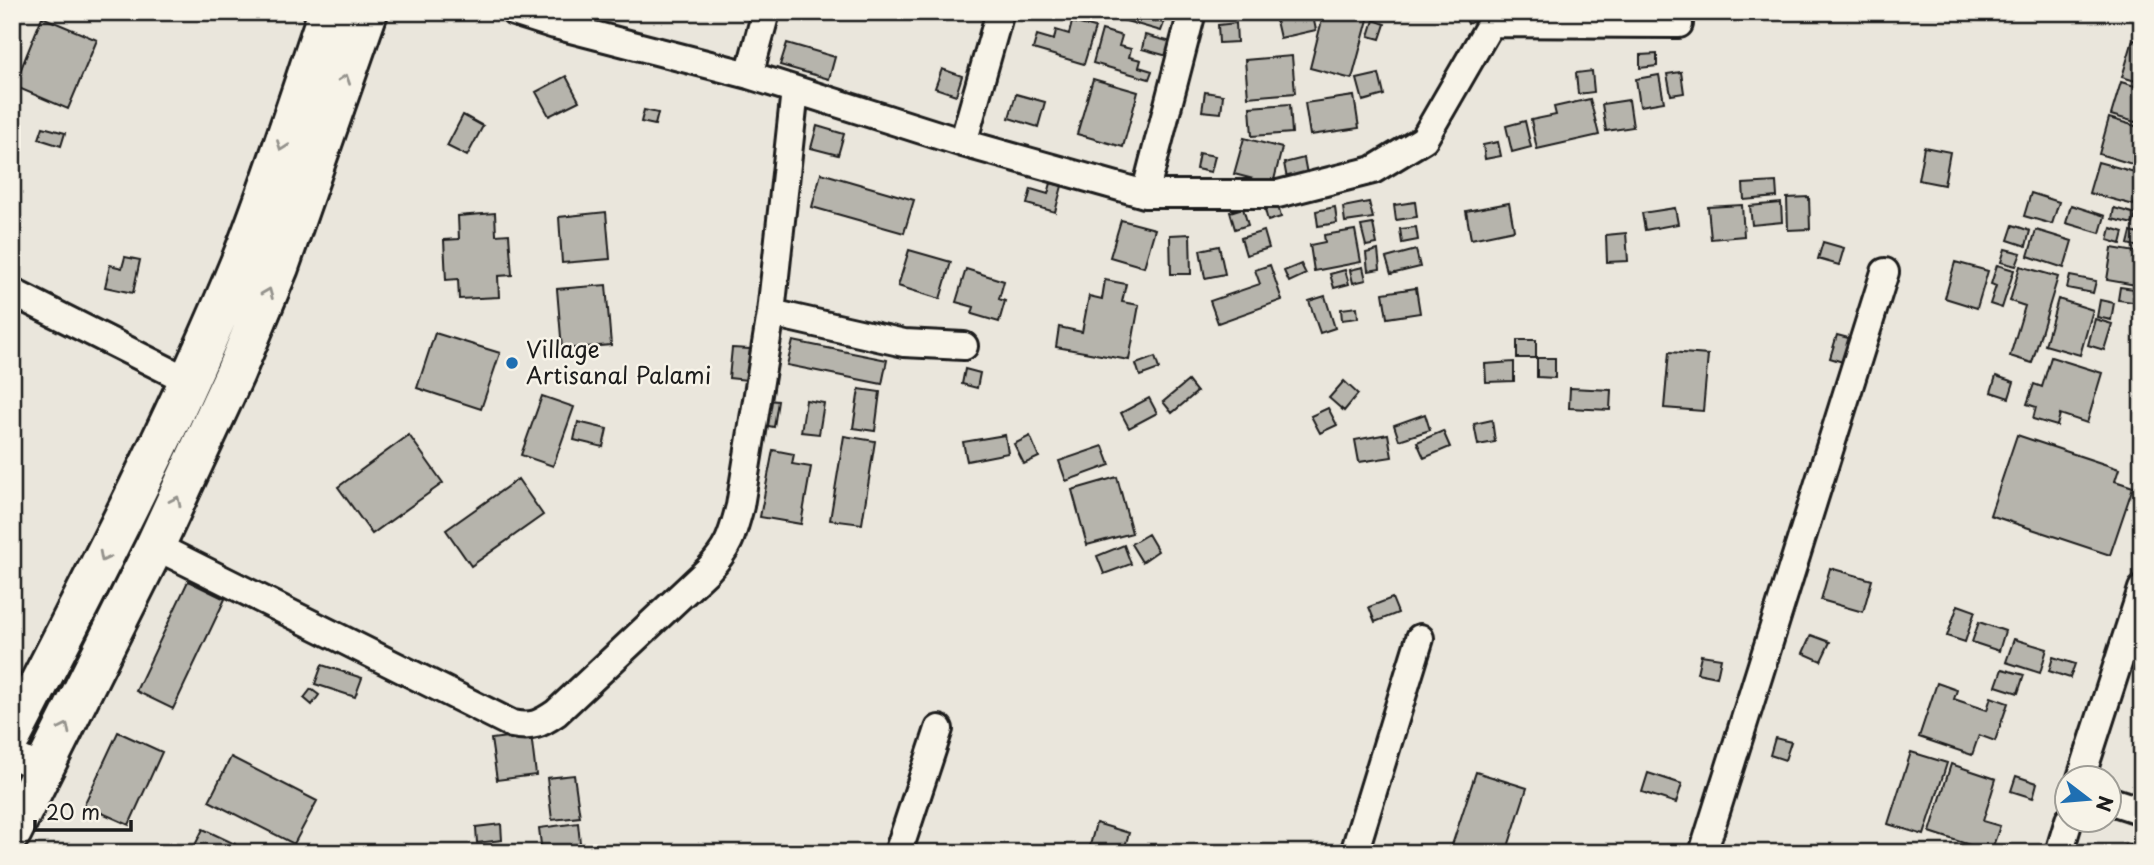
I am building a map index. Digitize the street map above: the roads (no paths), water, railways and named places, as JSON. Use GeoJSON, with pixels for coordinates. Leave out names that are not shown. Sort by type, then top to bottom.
{"type":"FeatureCollection","features":[{"type":"Feature","properties":{"kind":"highway"},"geometry":{"type":"LineString","coordinates":[[12,736],[115,536],[189,381],[243,256],[328,12]]}},
{"type":"Feature","properties":{"kind":"highway"},"geometry":{"type":"LineString","coordinates":[[12,832],[28,762],[155,546],[235,373],[279,267],[368,12]]}},
{"type":"Feature","properties":{"kind":"street"},"geometry":{"type":"LineString","coordinates":[[514,12],[749,75],[963,143],[1144,194],[1278,194],[1373,170],[1424,139],[1493,18],[1679,24]]}},
{"type":"Feature","properties":{"kind":"street"},"geometry":{"type":"LineString","coordinates":[[749,75],[766,12]]}},
{"type":"Feature","properties":{"kind":"street"},"geometry":{"type":"LineString","coordinates":[[963,143],[1000,12]]}},
{"type":"Feature","properties":{"kind":"street"},"geometry":{"type":"LineString","coordinates":[[1144,194],[1192,12]]}},
{"type":"Feature","properties":{"kind":"street"},"geometry":{"type":"LineString","coordinates":[[155,546],[512,724],[527,727],[540,724],[556,713],[723,554],[733,534],[740,506],[771,313],[795,90]]}},
{"type":"Feature","properties":{"kind":"street"},"geometry":{"type":"LineString","coordinates":[[1703,853],[1885,272]]}},
{"type":"Feature","properties":{"kind":"street"},"geometry":{"type":"LineString","coordinates":[[12,292],[189,381]]}},
{"type":"Feature","properties":{"kind":"street"},"geometry":{"type":"LineString","coordinates":[[771,313],[904,343],[964,346]]}},
{"type":"Feature","properties":{"kind":"street"},"geometry":{"type":"LineString","coordinates":[[2086,764],[2142,589]]}},
{"type":"Feature","properties":{"kind":"street"},"geometry":{"type":"LineString","coordinates":[[1353,853],[1420,638]]}},
{"type":"Feature","properties":{"kind":"street"},"geometry":{"type":"LineString","coordinates":[[898,853],[939,729]]}},
{"type":"Feature","properties":{"kind":"street"},"geometry":{"type":"LineString","coordinates":[[2122,804],[2142,811]]}},
{"type":"Feature","properties":{"kind":"street"},"geometry":{"type":"LineString","coordinates":[[2059,853],[2065,834]]}},
{"type":"Feature","properties":{"kind":"place","name":"Village Artisanal Palami"},"geometry":{"type":"Point","coordinates":[512,363]}}]}
